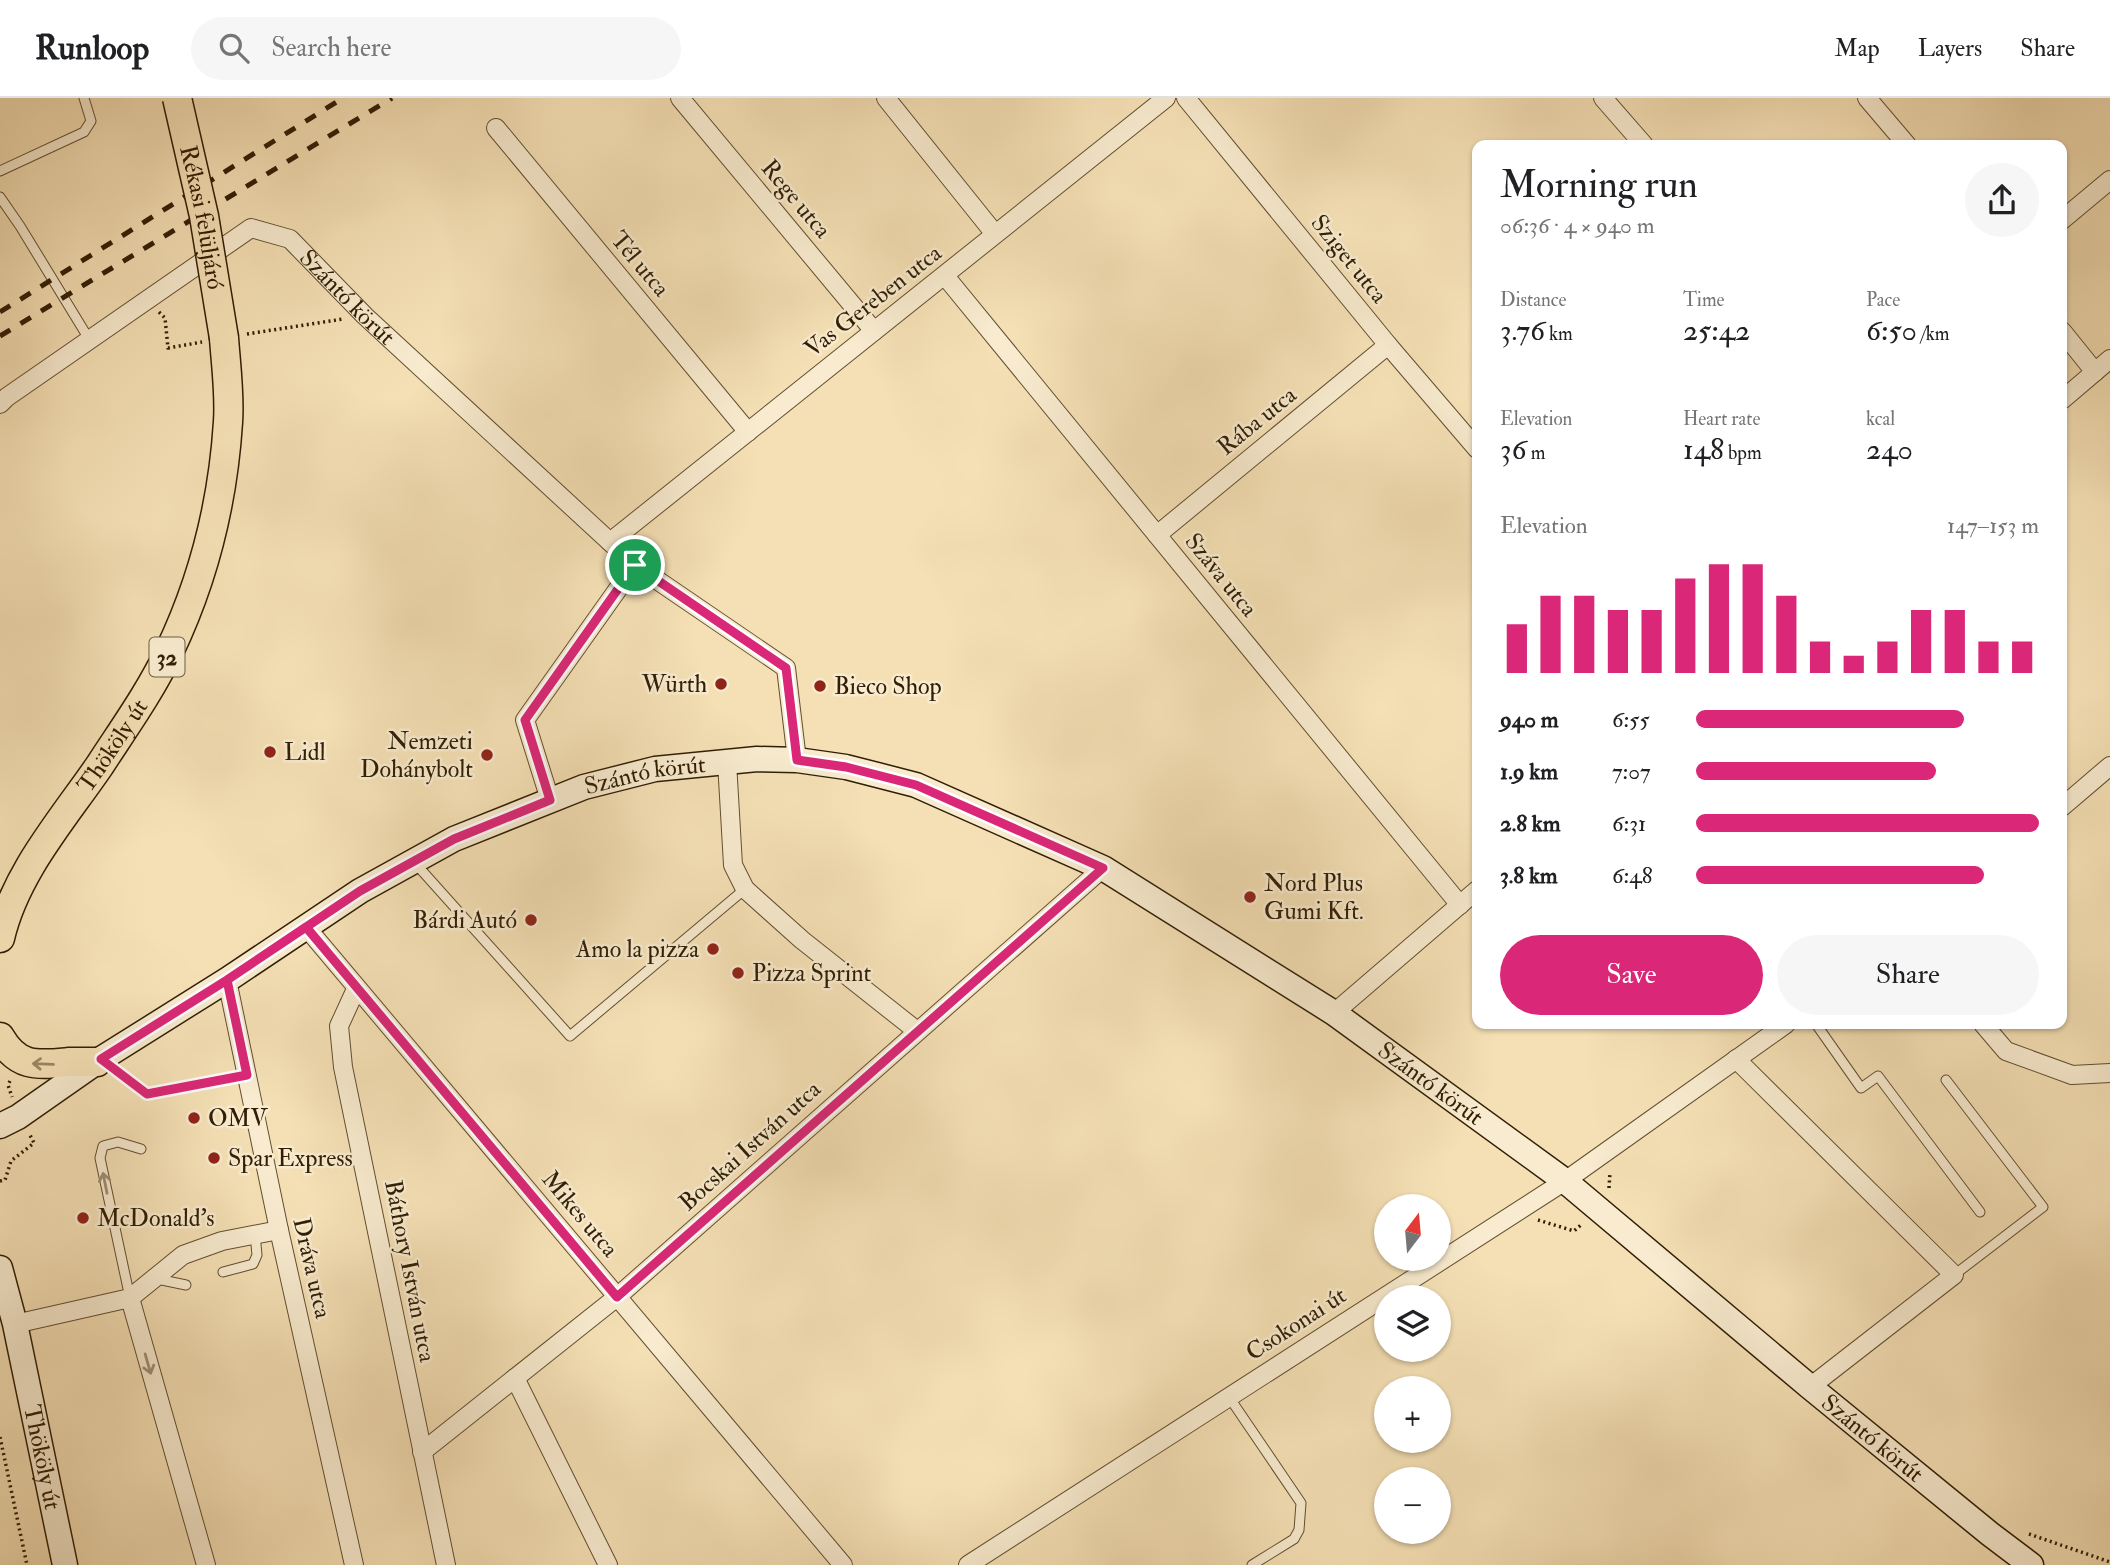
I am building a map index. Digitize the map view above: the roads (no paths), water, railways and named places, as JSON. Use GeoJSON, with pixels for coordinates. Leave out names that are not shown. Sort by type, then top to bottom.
{"type":"FeatureCollection","features":[{"type":"Feature","properties":{"kind":"main road","name":"Rékasi felüljáró"},"geometry":{"type":"LineString","coordinates":[[177,98],[204,216],[224,338]]}},
{"type":"Feature","properties":{"kind":"main road","name":"Thököly út"},"geometry":{"type":"LineString","coordinates":[[0,938],[17,889],[50,836],[144,700],[169,652],[191,599],[211,538],[223,463],[228,421],[224,338]]}},
{"type":"Feature","properties":{"kind":"main road"},"geometry":{"type":"LineString","coordinates":[[0,1037],[18,1058],[35,1065],[99,1060]]}},
{"type":"Feature","properties":{"kind":"street","name":"Rege utca"},"geometry":{"type":"LineString","coordinates":[[680,98],[874,331]]}},
{"type":"Feature","properties":{"kind":"street"},"geometry":{"type":"LineString","coordinates":[[886,98],[995,234]]}},
{"type":"Feature","properties":{"kind":"street","name":"Vas Gereben utca"},"geometry":{"type":"LineString","coordinates":[[610,542],[1166,98]]}},
{"type":"Feature","properties":{"kind":"street","name":"Sziget utca"},"geometry":{"type":"LineString","coordinates":[[1186,98],[1472,443]]}},
{"type":"Feature","properties":{"kind":"street"},"geometry":{"type":"LineString","coordinates":[[1603,98],[1640,140]]}},
{"type":"Feature","properties":{"kind":"street"},"geometry":{"type":"LineString","coordinates":[[1867,98],[1903,140]]}},
{"type":"Feature","properties":{"kind":"street","name":"Tél utca"},"geometry":{"type":"LineString","coordinates":[[496,128],[748,432]]}},
{"type":"Feature","properties":{"kind":"street"},"geometry":{"type":"LineString","coordinates":[[2067,216],[2110,180]]}},
{"type":"Feature","properties":{"kind":"street","name":"Szántó körút"},"geometry":{"type":"LineString","coordinates":[[89,339],[251,228],[290,239],[365,316],[635,565],[786,668],[797,760]]}},
{"type":"Feature","properties":{"kind":"street","name":"Száva utca"},"geometry":{"type":"LineString","coordinates":[[945,276],[1460,905]]}},
{"type":"Feature","properties":{"kind":"street"},"geometry":{"type":"LineString","coordinates":[[2067,337],[2095,372]]}},
{"type":"Feature","properties":{"kind":"street"},"geometry":{"type":"LineString","coordinates":[[0,404],[89,339]]}},
{"type":"Feature","properties":{"kind":"street","name":"Rába utca"},"geometry":{"type":"LineString","coordinates":[[1157,535],[1388,345]]}},
{"type":"Feature","properties":{"kind":"street"},"geometry":{"type":"LineString","coordinates":[[2067,396],[2110,359]]}},
{"type":"Feature","properties":{"kind":"street"},"geometry":{"type":"LineString","coordinates":[[550,800],[525,720],[635,565]]}},
{"type":"Feature","properties":{"kind":"street","name":"Szántó körút"},"geometry":{"type":"LineString","coordinates":[[0,1126],[18,1117],[99,1060],[227,980],[360,891],[454,839],[584,787],[655,769],[757,759],[797,760],[846,767],[916,785],[1103,868],[1335,1013],[1565,1181],[1810,1387],[2031,1565]]}},
{"type":"Feature","properties":{"kind":"street"},"geometry":{"type":"LineString","coordinates":[[727,762],[733,865],[745,889],[802,940],[917,1031]]}},
{"type":"Feature","properties":{"kind":"street"},"geometry":{"type":"LineString","coordinates":[[2067,803],[2110,766]]}},
{"type":"Feature","properties":{"kind":"street","name":"Bocskai István utca"},"geometry":{"type":"LineString","coordinates":[[422,1452],[617,1297],[1103,868]]}},
{"type":"Feature","properties":{"kind":"street"},"geometry":{"type":"LineString","coordinates":[[1335,1013],[1472,894]]}},
{"type":"Feature","properties":{"kind":"street","name":"Mikes utca"},"geometry":{"type":"LineString","coordinates":[[306,927],[843,1565]]}},
{"type":"Feature","properties":{"kind":"street","name":"Dráva utca"},"geometry":{"type":"LineString","coordinates":[[227,980],[279,1230],[354,1565]]}},
{"type":"Feature","properties":{"kind":"street","name":"Báthory István utca"},"geometry":{"type":"LineString","coordinates":[[356,989],[339,1026],[343,1067],[446,1565]]}},
{"type":"Feature","properties":{"kind":"street","name":"Csokonai út"},"geometry":{"type":"LineString","coordinates":[[968,1565],[1565,1181],[1779,1029]]}},
{"type":"Feature","properties":{"kind":"street"},"geometry":{"type":"LineString","coordinates":[[1987,1029],[2006,1051],[2072,1075],[2110,1073]]}},
{"type":"Feature","properties":{"kind":"street"},"geometry":{"type":"LineString","coordinates":[[1736,1059],[1954,1275],[1810,1387]]}},
{"type":"Feature","properties":{"kind":"street"},"geometry":{"type":"LineString","coordinates":[[15,1324],[130,1298],[183,1255],[222,1241],[279,1230]]}},
{"type":"Feature","properties":{"kind":"street","name":"Thököly út"},"geometry":{"type":"LineString","coordinates":[[0,1268],[15,1324],[65,1565]]}},
{"type":"Feature","properties":{"kind":"street"},"geometry":{"type":"LineString","coordinates":[[130,1298],[206,1565]]}},
{"type":"Feature","properties":{"kind":"street"},"geometry":{"type":"LineString","coordinates":[[515,1378],[608,1565]]}},
{"type":"Feature","properties":{"kind":"street","name":"Szántó körút"},"geometry":{"type":"LineString","coordinates":[[1990,1534],[2013,1565]]}},
{"type":"Feature","properties":{"kind":"lane"},"geometry":{"type":"LineString","coordinates":[[0,171],[84,132],[91,121],[83,98]]}},
{"type":"Feature","properties":{"kind":"lane"},"geometry":{"type":"LineString","coordinates":[[0,197],[89,339]]}},
{"type":"Feature","properties":{"kind":"lane"},"geometry":{"type":"LineString","coordinates":[[414,861],[570,1036],[745,889]]}},
{"type":"Feature","properties":{"kind":"lane"},"geometry":{"type":"LineString","coordinates":[[1820,1029],[1861,1088],[1878,1076],[1980,1212]]}},
{"type":"Feature","properties":{"kind":"lane"},"geometry":{"type":"LineString","coordinates":[[99,1060],[147,1094],[247,1075]]}},
{"type":"Feature","properties":{"kind":"lane"},"geometry":{"type":"LineString","coordinates":[[1946,1080],[2043,1207],[1954,1275]]}},
{"type":"Feature","properties":{"kind":"lane"},"geometry":{"type":"LineString","coordinates":[[130,1298],[100,1158],[103,1146],[118,1142],[141,1149]]}},
{"type":"Feature","properties":{"kind":"lane"},"geometry":{"type":"LineString","coordinates":[[223,1272],[253,1264],[257,1255],[255,1234]]}},
{"type":"Feature","properties":{"kind":"lane"},"geometry":{"type":"LineString","coordinates":[[153,1278],[186,1285]]}},
{"type":"Feature","properties":{"kind":"lane"},"geometry":{"type":"LineString","coordinates":[[1229,1397],[1301,1503],[1299,1530],[1294,1539],[1252,1565]]}},
{"type":"Feature","properties":{"kind":"railway"},"geometry":{"type":"LineString","coordinates":[[0,312],[343,98]]}},
{"type":"Feature","properties":{"kind":"railway"},"geometry":{"type":"LineString","coordinates":[[0,336],[392,98]]}},
{"type":"Feature","properties":{"kind":"place","name":"Würth"},"geometry":{"type":"Point","coordinates":[721,684]}},
{"type":"Feature","properties":{"kind":"place","name":"Bieco Shop"},"geometry":{"type":"Point","coordinates":[820,686]}},
{"type":"Feature","properties":{"kind":"place","name":"Lidl"},"geometry":{"type":"Point","coordinates":[270,752]}},
{"type":"Feature","properties":{"kind":"place","name":"Nemzeti Dohánybolt"},"geometry":{"type":"Point","coordinates":[487,755]}},
{"type":"Feature","properties":{"kind":"place","name":"Nord Plus Gumi Kft."},"geometry":{"type":"Point","coordinates":[1250,897]}},
{"type":"Feature","properties":{"kind":"place","name":"Bárdi Autó"},"geometry":{"type":"Point","coordinates":[531,920]}},
{"type":"Feature","properties":{"kind":"place","name":"Amo la pizza"},"geometry":{"type":"Point","coordinates":[713,949]}},
{"type":"Feature","properties":{"kind":"place","name":"Pizza Sprint"},"geometry":{"type":"Point","coordinates":[738,973]}},
{"type":"Feature","properties":{"kind":"place","name":"OMV"},"geometry":{"type":"Point","coordinates":[194,1118]}},
{"type":"Feature","properties":{"kind":"place","name":"Spar Express"},"geometry":{"type":"Point","coordinates":[214,1158]}},
{"type":"Feature","properties":{"kind":"place","name":"McDonald's"},"geometry":{"type":"Point","coordinates":[83,1218]}}]}
